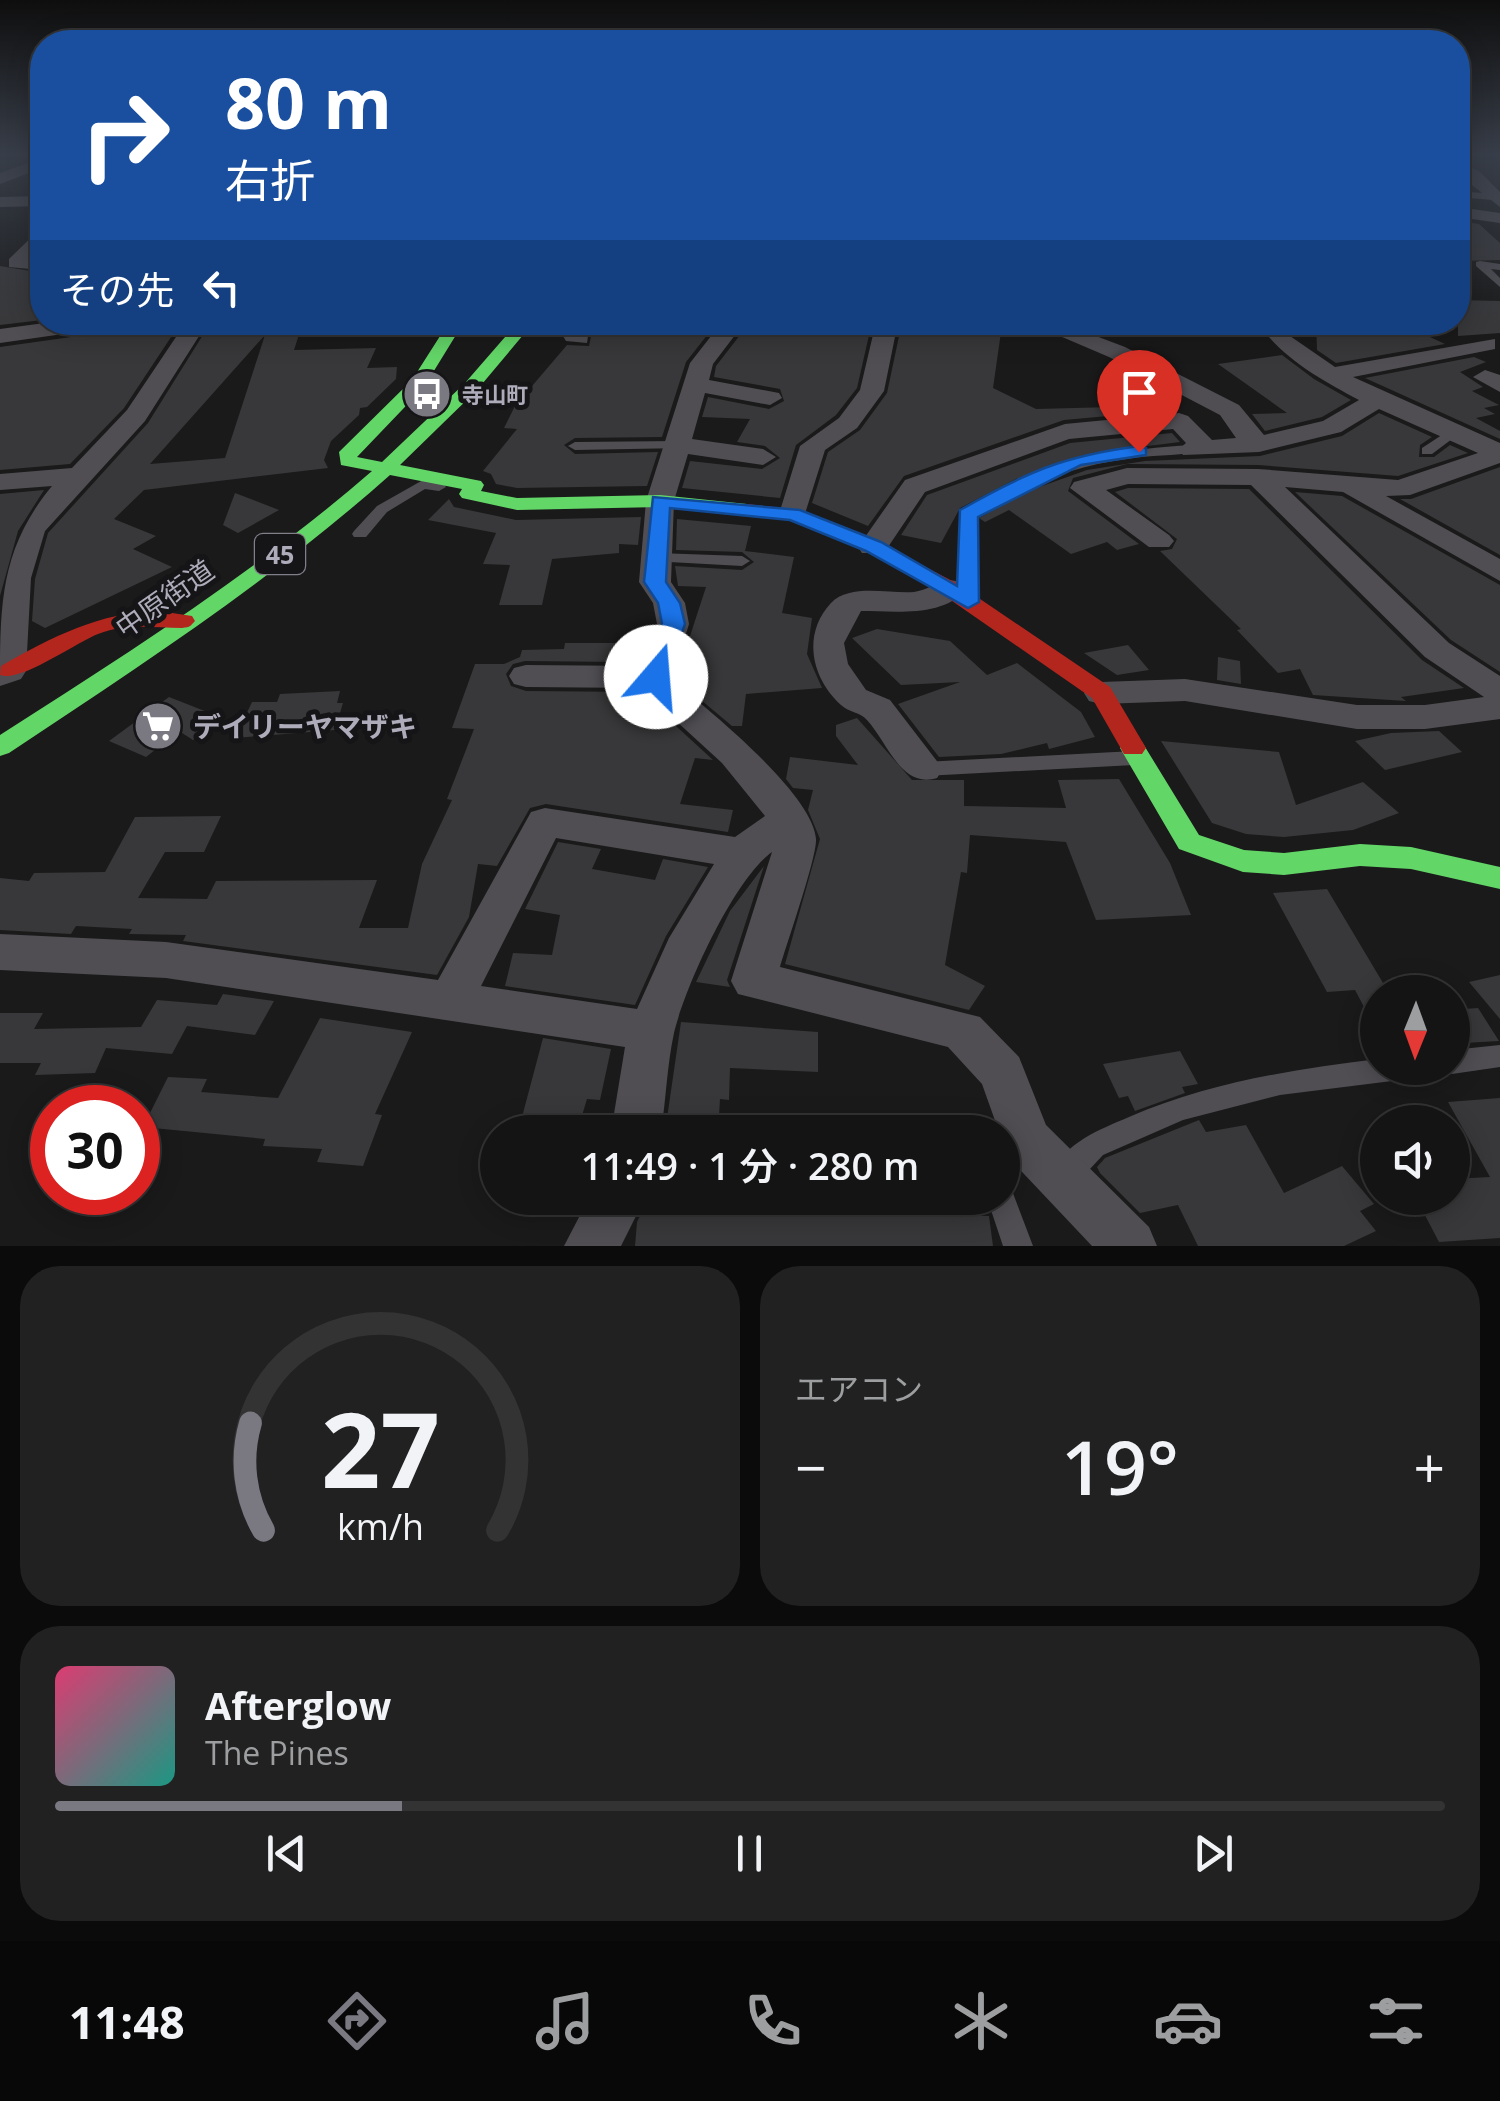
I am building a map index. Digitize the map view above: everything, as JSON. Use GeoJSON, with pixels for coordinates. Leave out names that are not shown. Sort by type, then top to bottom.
{"type":"FeatureCollection","features":[{"type":"Feature","properties":{"kind":"street"},"geometry":{"type":"LineString","coordinates":[[1470,214],[1500,218]]}},
{"type":"Feature","properties":{"kind":"street"},"geometry":{"type":"LineString","coordinates":[[30,247],[16,263],[30,264]]}},
{"type":"Feature","properties":{"kind":"street"},"geometry":{"type":"LineString","coordinates":[[0,336],[30,332]]}},
{"type":"Feature","properties":{"kind":"street"},"geometry":{"type":"LineString","coordinates":[[4,673],[24,547],[74,476],[112,444],[188,335]]}},
{"type":"Feature","properties":{"kind":"street"},"geometry":{"type":"LineString","coordinates":[[449,335],[418,383],[348,452],[348,461],[441,475],[474,485],[469,494],[517,504],[660,501],[793,514],[874,547],[958,595],[1101,694],[1190,842],[1243,860],[1284,864],[1360,855],[1411,858],[1500,878]]}},
{"type":"Feature","properties":{"kind":"street","name":"中原街道"},"geometry":{"type":"LineString","coordinates":[[63,677],[272,536],[364,464],[432,402],[492,335]]}},
{"type":"Feature","properties":{"kind":"street","name":"中原街道"},"geometry":{"type":"LineString","coordinates":[[0,748],[305,536],[389,469],[476,384],[516,335]]}},
{"type":"Feature","properties":{"kind":"street"},"geometry":{"type":"LineString","coordinates":[[724,335],[702,363],[660,501],[655,582],[669,603],[674,624],[654,683],[735,756],[788,819],[796,838],[754,981],[825,994],[963,1031],[1002,1072],[1010,1115]]}},
{"type":"Feature","properties":{"kind":"street"},"geometry":{"type":"LineString","coordinates":[[793,514],[814,446],[848,422],[872,390],[884,335]]}},
{"type":"Feature","properties":{"kind":"street"},"geometry":{"type":"LineString","coordinates":[[1072,335],[1117,352],[1230,410],[1240,428],[1259,444]]}},
{"type":"Feature","properties":{"kind":"street"},"geometry":{"type":"LineString","coordinates":[[1276,335],[1294,350],[1378,398],[1500,453]]}},
{"type":"Feature","properties":{"kind":"street"},"geometry":{"type":"LineString","coordinates":[[1334,374],[1494,343]]}},
{"type":"Feature","properties":{"kind":"street"},"geometry":{"type":"LineString","coordinates":[[694,384],[770,398]]}},
{"type":"Feature","properties":{"kind":"street"},"geometry":{"type":"LineString","coordinates":[[874,547],[915,486],[1065,432],[1178,421],[1196,446],[1259,444],[1332,427],[1378,398]]}},
{"type":"Feature","properties":{"kind":"street"},"geometry":{"type":"LineString","coordinates":[[679,446],[763,457]]}},
{"type":"Feature","properties":{"kind":"street"},"geometry":{"type":"LineString","coordinates":[[1159,541],[1084,488],[1127,476],[1258,477],[1400,488],[1500,453]]}},
{"type":"Feature","properties":{"kind":"street"},"geometry":{"type":"LineString","coordinates":[[0,482],[74,476]]}},
{"type":"Feature","properties":{"kind":"street"},"geometry":{"type":"LineString","coordinates":[[1258,477],[1437,650],[1500,692]]}},
{"type":"Feature","properties":{"kind":"street"},"geometry":{"type":"LineString","coordinates":[[1346,486],[1500,572]]}},
{"type":"Feature","properties":{"kind":"street"},"geometry":{"type":"LineString","coordinates":[[924,769],[877,708],[854,698],[831,665],[827,643],[844,608],[855,602],[922,602],[958,595]]}},
{"type":"Feature","properties":{"kind":"street"},"geometry":{"type":"LineString","coordinates":[[4,673],[100,620],[158,613],[184,621]]}},
{"type":"Feature","properties":{"kind":"street"},"geometry":{"type":"LineString","coordinates":[[526,676],[656,677]]}},
{"type":"Feature","properties":{"kind":"street"},"geometry":{"type":"LineString","coordinates":[[1101,694],[1184,690],[1357,717],[1425,717],[1500,708]]}},
{"type":"Feature","properties":{"kind":"street"},"geometry":{"type":"LineString","coordinates":[[639,1115],[651,1031],[685,950],[741,853],[788,819]]}},
{"type":"Feature","properties":{"kind":"street"},"geometry":{"type":"LineString","coordinates":[[450,1000],[545,822],[741,853]]}},
{"type":"Feature","properties":{"kind":"street"},"geometry":{"type":"LineString","coordinates":[[0,952],[166,960],[651,1031]]}},
{"type":"Feature","properties":{"kind":"street"},"geometry":{"type":"LineString","coordinates":[[1020,1155],[1062,1178],[1130,1246]]}},
{"type":"Feature","properties":{"kind":"street"},"geometry":{"type":"LineString","coordinates":[[591,1246],[609,1215]]}},
{"type":"Feature","properties":{"kind":"lane"},"geometry":{"type":"LineString","coordinates":[[1500,266],[1480,264],[1500,284]]}},
{"type":"Feature","properties":{"kind":"lane"},"geometry":{"type":"LineString","coordinates":[[1426,451],[1451,434]]}},
{"type":"Feature","properties":{"kind":"lane"},"geometry":{"type":"LineString","coordinates":[[574,446],[679,446]]}},
{"type":"Feature","properties":{"kind":"lane"},"geometry":{"type":"LineString","coordinates":[[958,595],[968,514],[1013,488],[1076,460],[1196,446]]}},
{"type":"Feature","properties":{"kind":"lane"},"geometry":{"type":"LineString","coordinates":[[360,534],[382,509],[424,484],[469,494]]}},
{"type":"Feature","properties":{"kind":"lane"},"geometry":{"type":"LineString","coordinates":[[657,558],[742,560]]}},
{"type":"Feature","properties":{"kind":"lane"},"geometry":{"type":"LineString","coordinates":[[924,769],[1139,758]]}},
{"type":"Feature","properties":{"kind":"lane"},"geometry":{"type":"LineString","coordinates":[[1470,1060],[1500,1056]]}},
{"type":"Feature","properties":{"kind":"lane"},"geometry":{"type":"LineString","coordinates":[[1062,1178],[1093,1146],[1180,1108],[1280,1084],[1360,1073]]}},
{"type":"Feature","properties":{"kind":"lane"},"geometry":{"type":"LineString","coordinates":[[1006,1215],[1018,1246]]}},
{"type":"Feature","properties":{"kind":"building"},"geometry":{"type":"Polygon","coordinates":[[[1470,223],[1479,224],[1500,243],[1500,260],[1470,261],[1470,223]]]}},
{"type":"Feature","properties":{"kind":"building"},"geometry":{"type":"Polygon","coordinates":[[[0,266],[30,271],[30,321],[0,325],[0,266]]]}},
{"type":"Feature","properties":{"kind":"building"},"geometry":{"type":"Polygon","coordinates":[[[1470,300],[1500,301],[1500,333],[1458,336],[1470,335],[1470,300]]]}},
{"type":"Feature","properties":{"kind":"building"},"geometry":{"type":"Polygon","coordinates":[[[172,335],[124,408],[70,464],[0,470],[0,347],[71,337],[172,335]]]}},
{"type":"Feature","properties":{"kind":"building"},"geometry":{"type":"Polygon","coordinates":[[[203,335],[265,335],[299,335],[294,350],[376,348],[367,368],[397,367],[396,379],[367,407],[360,408],[359,415],[331,441],[324,460],[328,468],[144,490],[114,519],[156,536],[133,549],[172,567],[45,628],[32,621],[35,579],[48,533],[148,423],[203,335]],[[265,335],[150,464],[225,458],[265,335]]]}},
{"type":"Feature","properties":{"kind":"building"},"geometry":{"type":"Polygon","coordinates":[[[591,335],[707,335],[686,362],[662,437],[575,438],[564,445],[575,454],[658,452],[647,486],[517,488],[496,484],[491,474],[483,471],[517,429],[504,428],[515,406],[567,345],[589,346],[591,335]]]}},
{"type":"Feature","properties":{"kind":"building"},"geometry":{"type":"Polygon","coordinates":[[[740,335],[869,335],[857,388],[836,415],[796,445],[780,498],[682,488],[690,461],[762,469],[780,458],[765,446],[737,442],[750,419],[702,417],[708,397],[769,409],[784,401],[780,389],[714,377],[716,366],[740,335]]]}},
{"type":"Feature","properties":{"kind":"building"},"geometry":{"type":"Polygon","coordinates":[[[899,335],[1001,335],[993,388],[1036,409],[1151,406],[1174,410],[1064,420],[904,476],[868,526],[812,503],[828,452],[860,430],[887,393],[899,335]]]}},
{"type":"Feature","properties":{"kind":"building"},"geometry":{"type":"Polygon","coordinates":[[[1316,335],[1426,335],[1445,344],[1336,363],[1317,350],[1316,335]]]}},
{"type":"Feature","properties":{"kind":"building"},"geometry":{"type":"Polygon","coordinates":[[[1282,355],[1351,400],[1322,417],[1265,431],[1252,414],[1287,413],[1218,364],[1282,355]]]}},
{"type":"Feature","properties":{"kind":"building"},"geometry":{"type":"Polygon","coordinates":[[[1474,357],[1486,362],[1460,372],[1483,387],[1472,391],[1499,405],[1484,408],[1495,414],[1476,418],[1500,431],[1500,439],[1365,378],[1474,357]]]}},
{"type":"Feature","properties":{"kind":"building"},"geometry":{"type":"Polygon","coordinates":[[[1379,413],[1432,437],[1420,445],[1419,457],[1434,457],[1450,445],[1468,453],[1398,476],[1258,465],[1127,464],[1073,478],[1068,491],[1139,544],[1117,550],[1107,542],[1071,554],[1009,510],[985,522],[979,518],[1031,490],[1087,470],[1145,461],[1260,456],[1342,436],[1379,413]]]}},
{"type":"Feature","properties":{"kind":"building"},"geometry":{"type":"Polygon","coordinates":[[[1172,433],[1180,442],[1100,452],[1016,479],[960,508],[941,543],[901,535],[927,495],[1070,443],[1172,433]]]}},
{"type":"Feature","properties":{"kind":"building"},"geometry":{"type":"Polygon","coordinates":[[[1500,467],[1500,555],[1400,499],[1411,499],[1500,467]]]}},
{"type":"Feature","properties":{"kind":"building"},"geometry":{"type":"Polygon","coordinates":[[[1128,488],[1249,489],[1422,660],[1464,688],[1401,697],[1406,701],[1313,695],[1300,669],[1278,673],[1237,630],[1241,629],[1160,551],[1172,549],[1177,539],[1115,492],[1128,488]]]}},
{"type":"Feature","properties":{"kind":"building"},"geometry":{"type":"Polygon","coordinates":[[[44,490],[18,531],[0,596],[0,494],[44,490]]]}},
{"type":"Feature","properties":{"kind":"building"},"geometry":{"type":"Polygon","coordinates":[[[1295,492],[1342,496],[1500,585],[1500,672],[1451,640],[1295,492]]]}},
{"type":"Feature","properties":{"kind":"building"},"geometry":{"type":"Polygon","coordinates":[[[235,493],[279,510],[238,533],[223,525],[235,493]]]}},
{"type":"Feature","properties":{"kind":"building"},"geometry":{"type":"Polygon","coordinates":[[[449,499],[454,507],[516,520],[641,517],[638,545],[619,544],[619,553],[552,559],[542,605],[499,605],[510,565],[483,564],[496,533],[428,520],[449,499]]]}},
{"type":"Feature","properties":{"kind":"building"},"geometry":{"type":"Polygon","coordinates":[[[677,519],[751,526],[745,551],[794,557],[782,613],[812,618],[807,654],[822,688],[746,694],[742,726],[732,726],[676,679],[706,587],[678,586],[675,566],[742,570],[754,562],[742,552],[676,550],[677,519]]]}},
{"type":"Feature","properties":{"kind":"building"},"geometry":{"type":"Polygon","coordinates":[[[877,629],[950,641],[987,675],[1017,663],[1081,712],[1095,737],[1049,749],[1047,743],[1001,754],[939,757],[898,704],[960,682],[901,685],[852,638],[877,629]]]}},
{"type":"Feature","properties":{"kind":"building"},"geometry":{"type":"Polygon","coordinates":[[[565,643],[622,643],[620,662],[525,661],[513,664],[506,674],[511,686],[526,691],[639,692],[713,760],[695,758],[680,804],[733,810],[728,832],[546,804],[530,808],[497,866],[478,864],[469,917],[437,975],[183,941],[186,935],[129,934],[132,929],[76,926],[71,934],[0,930],[0,878],[29,881],[34,873],[105,872],[135,817],[221,816],[204,852],[165,852],[138,898],[207,899],[216,881],[377,880],[359,928],[408,928],[422,864],[452,800],[447,799],[474,729],[452,728],[475,664],[504,664],[520,657],[522,650],[564,649],[565,643]]]}},
{"type":"Feature","properties":{"kind":"building"},"geometry":{"type":"Polygon","coordinates":[[[1128,645],[1149,670],[1117,675],[1084,653],[1128,645]]]}},
{"type":"Feature","properties":{"kind":"building"},"geometry":{"type":"Polygon","coordinates":[[[1218,657],[1240,661],[1241,684],[1217,680],[1218,657]]]}},
{"type":"Feature","properties":{"kind":"building"},"geometry":{"type":"Polygon","coordinates":[[[340,691],[337,703],[343,703],[335,730],[235,738],[252,702],[277,702],[280,694],[340,691]]]}},
{"type":"Feature","properties":{"kind":"building","name":"デイリーヤマザキ"},"geometry":{"type":"Polygon","coordinates":[[[169,697],[225,719],[193,740],[179,731],[146,757],[109,741],[169,697]]]}},
{"type":"Feature","properties":{"kind":"building"},"geometry":{"type":"Polygon","coordinates":[[[857,718],[912,780],[964,780],[964,806],[1066,808],[1058,780],[1119,779],[1170,863],[1191,915],[1096,920],[1066,842],[970,835],[967,873],[961,872],[945,965],[985,986],[969,1010],[785,964],[820,839],[808,810],[813,790],[793,788],[786,779],[790,757],[858,765],[836,736],[836,725],[857,718]]]}},
{"type":"Feature","properties":{"kind":"building"},"geometry":{"type":"Polygon","coordinates":[[[1439,731],[1462,752],[1385,770],[1355,741],[1391,733],[1439,731]]]}},
{"type":"Feature","properties":{"kind":"building"},"geometry":{"type":"Polygon","coordinates":[[[1161,741],[1279,752],[1296,805],[1363,782],[1399,813],[1353,830],[1284,837],[1246,834],[1212,823],[1161,741]]]}},
{"type":"Feature","properties":{"kind":"building"},"geometry":{"type":"Polygon","coordinates":[[[558,842],[601,849],[592,869],[655,880],[663,859],[708,867],[666,936],[635,1005],[505,986],[513,953],[552,955],[560,915],[525,909],[558,842]]]}},
{"type":"Feature","properties":{"kind":"building"},"geometry":{"type":"Polygon","coordinates":[[[764,866],[727,980],[730,987],[696,982],[730,911],[764,866]]]}},
{"type":"Feature","properties":{"kind":"building"},"geometry":{"type":"Polygon","coordinates":[[[1327,889],[1378,975],[1360,975],[1360,999],[1355,990],[1327,992],[1273,893],[1327,889]]]}},
{"type":"Feature","properties":{"kind":"building"},"geometry":{"type":"Polygon","coordinates":[[[1500,975],[1500,1019],[1470,983],[1500,975]]]}},
{"type":"Feature","properties":{"kind":"building"},"geometry":{"type":"Polygon","coordinates":[[[223,994],[274,1001],[255,1035],[187,1026],[172,1054],[106,1048],[95,1073],[35,1075],[41,1063],[0,1063],[0,1013],[43,1013],[34,1029],[141,1027],[157,1000],[217,1005],[223,994]]]}},
{"type":"Feature","properties":{"kind":"building"},"geometry":{"type":"Polygon","coordinates":[[[1478,1008],[1499,1041],[1470,1043],[1470,1009],[1478,1008]]]}},
{"type":"Feature","properties":{"kind":"building"},"geometry":{"type":"Polygon","coordinates":[[[320,1018],[412,1032],[375,1114],[382,1115],[363,1166],[317,1162],[322,1149],[263,1146],[265,1139],[160,1129],[160,1093],[168,1077],[207,1079],[201,1092],[278,1098],[320,1018]]]}},
{"type":"Feature","properties":{"kind":"building"},"geometry":{"type":"Polygon","coordinates":[[[681,1022],[818,1032],[818,1072],[730,1068],[729,1100],[720,1099],[719,1115],[667,1115],[681,1022]]]}},
{"type":"Feature","properties":{"kind":"building"},"geometry":{"type":"Polygon","coordinates":[[[543,1038],[611,1049],[600,1100],[587,1099],[582,1115],[523,1115],[543,1038]]]}},
{"type":"Feature","properties":{"kind":"building"},"geometry":{"type":"Polygon","coordinates":[[[1180,1051],[1198,1084],[1182,1087],[1185,1093],[1135,1111],[1128,1096],[1119,1098],[1103,1064],[1180,1051]]]}},
{"type":"Feature","properties":{"kind":"building"},"geometry":{"type":"Polygon","coordinates":[[[1500,1098],[1500,1238],[1439,1242],[1425,1215],[1470,1215],[1470,1178],[1490,1177],[1470,1141],[1470,1105],[1448,1102],[1500,1098]]]}},
{"type":"Feature","properties":{"kind":"building"},"geometry":{"type":"Polygon","coordinates":[[[1199,1120],[1206,1132],[1246,1125],[1284,1193],[1342,1166],[1360,1187],[1360,1215],[1376,1231],[1344,1246],[1198,1246],[1178,1205],[1140,1213],[1100,1173],[1097,1167],[1105,1158],[1199,1120]]]}},
{"type":"Feature","properties":{"kind":"building"},"geometry":{"type":"Polygon","coordinates":[[[640,1215],[989,1216],[993,1246],[635,1246],[640,1215]]]}},
{"type":"Feature","properties":{"kind":"traffic: fast"},"geometry":{"type":"LineString","coordinates":[[449,335],[418,383],[348,452],[348,461],[474,485],[469,494],[517,504],[660,501],[747,510]]}},
{"type":"Feature","properties":{"kind":"traffic: fast"},"geometry":{"type":"LineString","coordinates":[[0,747],[212,605],[347,503],[411,447],[516,335]]}},
{"type":"Feature","properties":{"kind":"traffic: fast"},"geometry":{"type":"LineString","coordinates":[[1133,748],[1189,842],[1243,861],[1284,864],[1360,855],[1411,858],[1500,878]]}},
{"type":"Feature","properties":{"kind":"traffic: jam"},"geometry":{"type":"LineString","coordinates":[[747,510],[793,514],[873,547],[950,589],[1101,693],[1133,748]]}},
{"type":"Feature","properties":{"kind":"traffic: jam"},"geometry":{"type":"LineString","coordinates":[[9,671],[92,628],[136,618],[184,621]]}},
{"type":"Feature","properties":{"kind":"place","name":"寺山町"},"geometry":{"type":"Point","coordinates":[427,394]}},
{"type":"Feature","properties":{"kind":"place","name":"デイリーヤマザキ"},"geometry":{"type":"Point","coordinates":[158,726]}},
{"type":"Feature","properties":{"kind":"route"},"geometry":{"type":"LineString","coordinates":[[656,677],[674,624],[669,603],[655,582],[660,501],[793,514],[874,547],[968,602],[968,514],[1013,488],[1076,460],[1139,452]]}}]}
